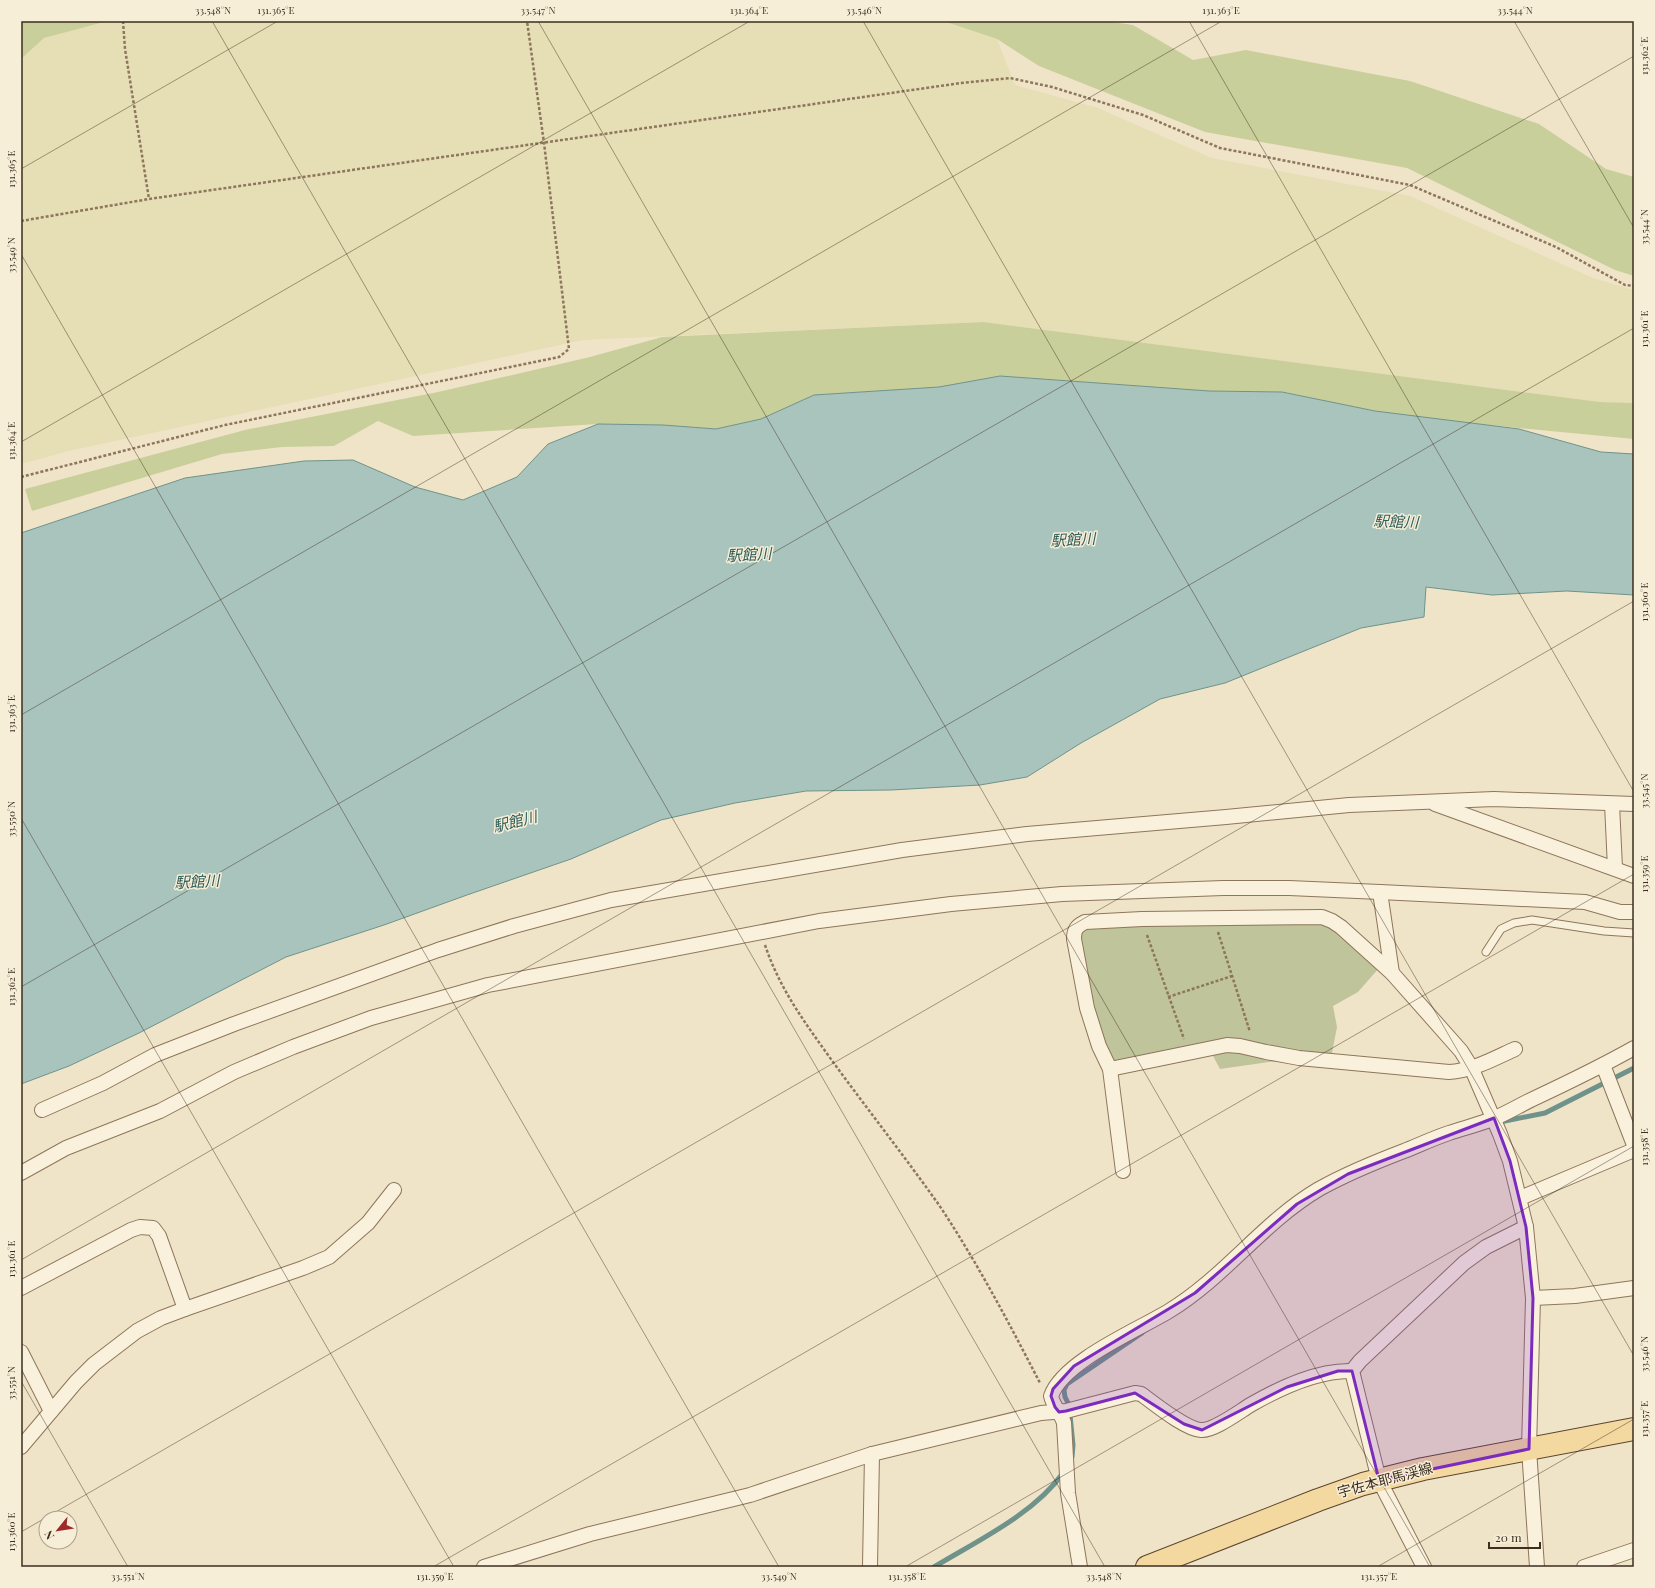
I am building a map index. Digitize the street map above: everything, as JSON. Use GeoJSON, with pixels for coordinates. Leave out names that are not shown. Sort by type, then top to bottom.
{"type":"FeatureCollection","features":[{"type":"Feature","properties":{"kind":"main road","name":"宇佐本耶馬渓線"},"geometry":{"type":"LineString","coordinates":[[1147,1567],[1318,1500],[1379,1480],[1423,1469],[1634,1429]]}},
{"type":"Feature","properties":{"kind":"street"},"geometry":{"type":"LineString","coordinates":[[42,1110],[103,1083],[155,1055],[234,1024],[438,950],[514,926],[611,900],[902,850],[1027,834],[1349,805],[1494,799],[1634,804]]}},
{"type":"Feature","properties":{"kind":"street"},"geometry":{"type":"LineString","coordinates":[[1427,802],[1634,876]]}},
{"type":"Feature","properties":{"kind":"street"},"geometry":{"type":"LineString","coordinates":[[1612,804],[1615,868]]}},
{"type":"Feature","properties":{"kind":"street"},"geometry":{"type":"LineString","coordinates":[[21,1173],[66,1148],[160,1111],[234,1072],[271,1056],[371,1018],[488,985],[819,921],[884,912],[1062,894],[1223,888],[1289,888],[1584,902],[1620,912],[1634,912]]}},
{"type":"Feature","properties":{"kind":"street"},"geometry":{"type":"LineString","coordinates":[[1380,892],[1392,973]]}},
{"type":"Feature","properties":{"kind":"street"},"geometry":{"type":"LineString","coordinates":[[1123,1171],[1110,1069],[1099,1046],[1087,1008],[1074,932],[1077,926],[1085,922],[1142,919],[1315,916],[1326,918],[1340,927],[1392,973],[1449,1036],[1471,1067],[1494,1118],[1510,1161],[1520,1198],[1526,1227],[1533,1298],[1528,1449],[1537,1567]]}},
{"type":"Feature","properties":{"kind":"street"},"geometry":{"type":"LineString","coordinates":[[1110,1069],[1227,1045],[1313,1059],[1458,1071],[1515,1049]]}},
{"type":"Feature","properties":{"kind":"street"},"geometry":{"type":"LineString","coordinates":[[1080,1567],[1068,1493],[1064,1423],[1059,1412],[1052,1403],[1050,1396],[1058,1381],[1074,1366],[1170,1310],[1195,1293],[1223,1270],[1266,1229],[1297,1204],[1320,1189],[1348,1174],[1447,1133],[1494,1118],[1603,1065],[1634,1048]]}},
{"type":"Feature","properties":{"kind":"street"},"geometry":{"type":"LineString","coordinates":[[1603,1065],[1634,1145]]}},
{"type":"Feature","properties":{"kind":"street"},"geometry":{"type":"LineString","coordinates":[[1520,1198],[1634,1150]]}},
{"type":"Feature","properties":{"kind":"street"},"geometry":{"type":"LineString","coordinates":[[21,1447],[50,1411],[94,1364],[137,1331],[161,1318],[330,1257],[368,1223],[394,1190]]}},
{"type":"Feature","properties":{"kind":"street"},"geometry":{"type":"LineString","coordinates":[[1352,1371],[1360,1361],[1464,1263],[1486,1247],[1526,1227]]}},
{"type":"Feature","properties":{"kind":"street"},"geometry":{"type":"LineString","coordinates":[[21,1288],[131,1230],[153,1228],[159,1236],[185,1309]]}},
{"type":"Feature","properties":{"kind":"street"},"geometry":{"type":"LineString","coordinates":[[1533,1298],[1575,1296],[1634,1288]]}},
{"type":"Feature","properties":{"kind":"street"},"geometry":{"type":"LineString","coordinates":[[21,1352],[50,1411]]}},
{"type":"Feature","properties":{"kind":"street"},"geometry":{"type":"LineString","coordinates":[[484,1567],[590,1534],[750,1495],[872,1454],[1041,1413],[1059,1412],[1135,1393],[1141,1394],[1184,1424],[1202,1430],[1212,1428],[1254,1403],[1287,1387],[1318,1375],[1338,1370],[1352,1371]]}},
{"type":"Feature","properties":{"kind":"street"},"geometry":{"type":"LineString","coordinates":[[1352,1371],[1379,1480],[1424,1567]]}},
{"type":"Feature","properties":{"kind":"street"},"geometry":{"type":"LineString","coordinates":[[870,1567],[872,1454]]}},
{"type":"Feature","properties":{"kind":"street"},"geometry":{"type":"LineString","coordinates":[[1584,1567],[1634,1550]]}},
{"type":"Feature","properties":{"kind":"lane"},"geometry":{"type":"LineString","coordinates":[[1486,952],[1502,929],[1514,923],[1532,920],[1604,931],[1634,933]]}},
{"type":"Feature","properties":{"kind":"path"},"geometry":{"type":"LineString","coordinates":[[123,21],[125,49],[149,199]]}},
{"type":"Feature","properties":{"kind":"path"},"geometry":{"type":"LineString","coordinates":[[21,477],[225,425],[559,357],[569,349],[544,143],[527,21]]}},
{"type":"Feature","properties":{"kind":"path"},"geometry":{"type":"LineString","coordinates":[[21,221],[149,199],[946,85],[1010,78],[1052,87],[1143,115],[1220,148],[1410,185],[1556,247],[1625,285],[1634,286]]}},
{"type":"Feature","properties":{"kind":"path"},"geometry":{"type":"LineString","coordinates":[[1213,917],[1255,1050]]}},
{"type":"Feature","properties":{"kind":"path"},"geometry":{"type":"LineString","coordinates":[[1142,919],[1168,997],[1189,1053]]}},
{"type":"Feature","properties":{"kind":"path"},"geometry":{"type":"LineString","coordinates":[[761,933],[772,968],[799,1014],[939,1206],[1003,1313],[1044,1391],[1050,1396]]}},
{"type":"Feature","properties":{"kind":"path"},"geometry":{"type":"LineString","coordinates":[[1168,997],[1232,976]]}},
{"type":"Feature","properties":{"kind":"highlighted area"},"geometry":{"type":"Polygon","coordinates":[[[1494,1118],[1510,1161],[1526,1227],[1533,1298],[1529,1449],[1379,1480],[1352,1371],[1338,1371],[1287,1387],[1202,1430],[1184,1424],[1135,1393],[1066,1411],[1059,1412],[1055,1407],[1051,1396],[1053,1389],[1074,1366],[1195,1293],[1297,1204],[1348,1174],[1494,1118]]]}},
{"type":"Feature","properties":{"kind":"shaded area"},"geometry":{"type":"Polygon","coordinates":[[[108,21],[943,21],[997,39],[1015,85],[1098,108],[1212,158],[1410,196],[1593,278],[1634,290],[1634,403],[1600,402],[983,322],[583,340],[69,451],[21,464],[21,59],[44,38],[108,21]]]}},
{"type":"Feature","properties":{"kind":"green space"},"geometry":{"type":"Polygon","coordinates":[[[21,21],[108,21],[44,38],[21,59],[21,21]]]}},
{"type":"Feature","properties":{"kind":"green space"},"geometry":{"type":"Polygon","coordinates":[[[943,21],[1105,21],[1133,25],[1193,60],[1246,50],[1410,81],[1539,124],[1606,169],[1634,177],[1634,276],[1615,270],[1407,168],[1205,132],[1039,66],[997,39],[943,21]]]}},
{"type":"Feature","properties":{"kind":"green space"},"geometry":{"type":"Polygon","coordinates":[[[983,322],[1600,402],[1634,403],[1634,439],[1457,422],[1375,411],[1282,392],[1209,391],[1000,376],[939,387],[814,395],[761,419],[716,429],[663,425],[598,424],[413,436],[378,421],[334,446],[282,447],[222,454],[32,511],[25,489],[245,430],[438,392],[590,357],[662,337],[983,322]]]}},
{"type":"Feature","properties":{"kind":"green space"},"geometry":{"type":"Polygon","coordinates":[[[1152,921],[1328,924],[1379,968],[1358,992],[1333,1006],[1337,1027],[1331,1058],[1269,1062],[1220,1069],[1212,1054],[1118,1063],[1113,1061],[1100,1032],[1079,941],[1081,932],[1084,929],[1152,921]]]}},
{"type":"Feature","properties":{"kind":"water","name":"駅館川"},"geometry":{"type":"Polygon","coordinates":[[[1000,376],[1209,391],[1282,392],[1375,411],[1519,429],[1601,452],[1634,454],[1634,595],[1567,591],[1492,595],[1426,587],[1424,617],[1361,628],[1225,683],[1160,699],[1081,743],[1027,777],[980,785],[891,790],[806,791],[735,803],[661,820],[571,859],[384,925],[286,957],[139,1033],[69,1066],[21,1084],[21,533],[185,478],[304,461],[353,460],[415,487],[463,500],[517,477],[548,444],[598,424],[663,425],[716,429],[761,419],[814,395],[939,387],[1000,376]]]}},
{"type":"Feature","properties":{"kind":"waterway"},"geometry":{"type":"LineString","coordinates":[[1500,1122],[1545,1113],[1634,1068]]}},
{"type":"Feature","properties":{"kind":"waterway"},"geometry":{"type":"LineString","coordinates":[[1072,1457],[1073,1445],[1069,1405],[1065,1397],[1064,1390],[1067,1384],[1142,1333]]}},
{"type":"Feature","properties":{"kind":"waterway"},"geometry":{"type":"LineString","coordinates":[[934,1567],[986,1537],[1021,1514],[1051,1488],[1063,1473]]}}]}
